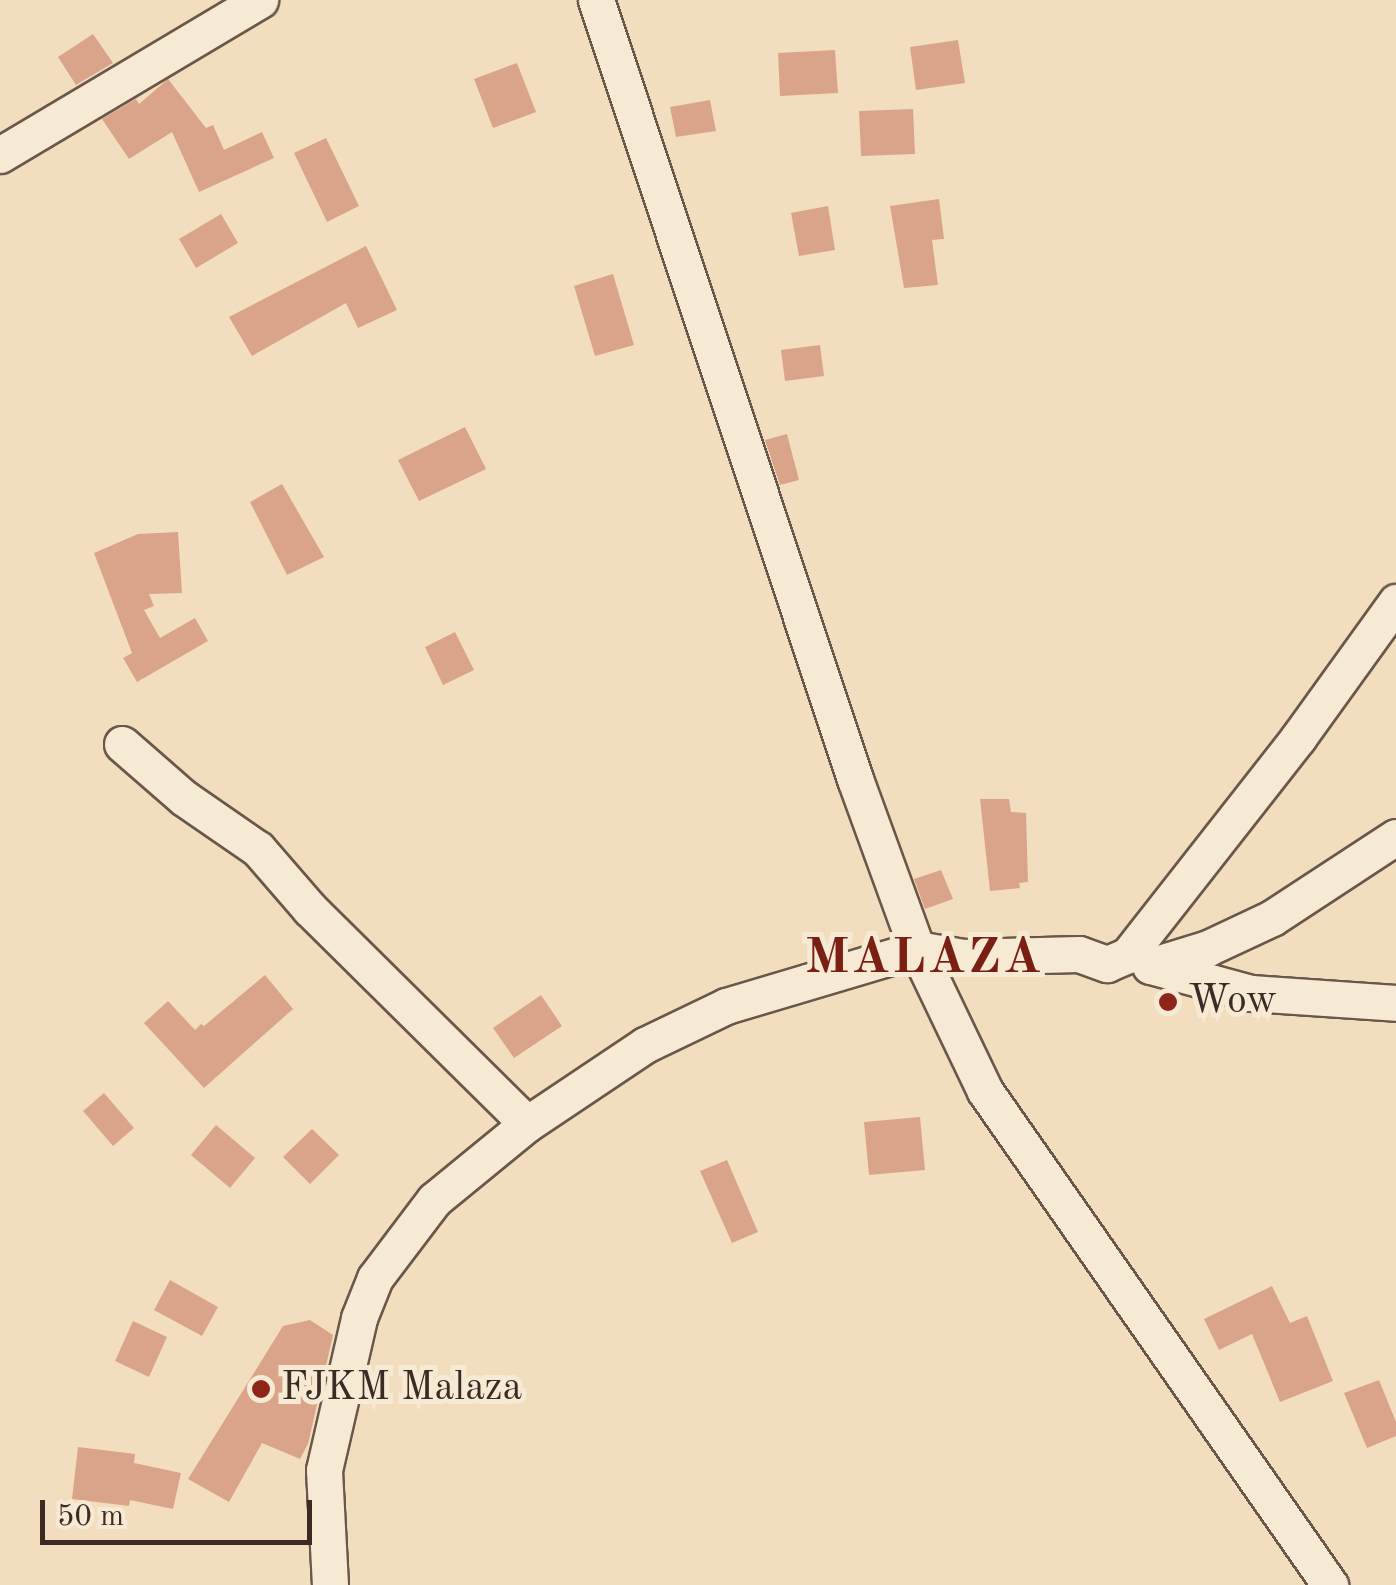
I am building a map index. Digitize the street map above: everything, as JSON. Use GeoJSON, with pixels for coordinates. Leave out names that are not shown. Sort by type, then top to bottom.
{"type":"FeatureCollection","features":[{"type":"Feature","properties":{"kind":"street"},"geometry":{"type":"LineString","coordinates":[[0,155],[260,0]]}},
{"type":"Feature","properties":{"kind":"street"},"geometry":{"type":"LineString","coordinates":[[596,0],[855,779],[917,949],[986,1091],[1330,1585]]}},
{"type":"Feature","properties":{"kind":"street"},"geometry":{"type":"LineString","coordinates":[[1139,961],[1396,602]]}},
{"type":"Feature","properties":{"kind":"street"},"geometry":{"type":"LineString","coordinates":[[122,744],[184,798],[258,849],[310,909],[527,1124]]}},
{"type":"Feature","properties":{"kind":"street"},"geometry":{"type":"LineString","coordinates":[[330,1585],[324,1470],[359,1318],[375,1278],[434,1200],[527,1124],[686,1022],[726,1006],[917,949],[963,957],[1078,954],[1107,964],[1208,948],[1272,918],[1396,837]]}},
{"type":"Feature","properties":{"kind":"street"},"geometry":{"type":"LineString","coordinates":[[1139,961],[1251,993],[1396,1003]]}},
{"type":"Feature","properties":{"kind":"building"},"geometry":{"type":"Polygon","coordinates":[[[93,34],[113,63],[76,85],[58,57],[93,34]]]}},
{"type":"Feature","properties":{"kind":"building"},"geometry":{"type":"Polygon","coordinates":[[[958,40],[965,83],[916,90],[910,47],[958,40]]]}},
{"type":"Feature","properties":{"kind":"building"},"geometry":{"type":"Polygon","coordinates":[[[835,50],[838,93],[780,96],[778,53],[835,50]]]}},
{"type":"Feature","properties":{"kind":"building"},"geometry":{"type":"Polygon","coordinates":[[[517,63],[536,112],[493,128],[474,79],[517,63]]]}},
{"type":"Feature","properties":{"kind":"building"},"geometry":{"type":"Polygon","coordinates":[[[168,79],[206,128],[213,125],[224,150],[262,132],[274,158],[199,192],[172,132],[129,159],[102,119],[136,99],[139,104],[168,79]]]}},
{"type":"Feature","properties":{"kind":"building"},"geometry":{"type":"Polygon","coordinates":[[[710,100],[716,131],[676,137],[670,107],[710,100]]]}},
{"type":"Feature","properties":{"kind":"building"},"geometry":{"type":"Polygon","coordinates":[[[913,109],[915,154],[861,156],[859,111],[913,109]]]}},
{"type":"Feature","properties":{"kind":"building"},"geometry":{"type":"Polygon","coordinates":[[[326,138],[359,206],[327,222],[294,153],[326,138]]]}},
{"type":"Feature","properties":{"kind":"building"},"geometry":{"type":"Polygon","coordinates":[[[939,199],[944,239],[932,240],[938,285],[904,288],[890,206],[939,199]]]}},
{"type":"Feature","properties":{"kind":"building"},"geometry":{"type":"Polygon","coordinates":[[[828,206],[835,250],[799,256],[791,213],[828,206]]]}},
{"type":"Feature","properties":{"kind":"building"},"geometry":{"type":"Polygon","coordinates":[[[221,214],[238,243],[196,268],[179,239],[221,214]]]}},
{"type":"Feature","properties":{"kind":"building"},"geometry":{"type":"Polygon","coordinates":[[[366,246],[397,310],[358,328],[346,303],[252,356],[229,317],[366,246]]]}},
{"type":"Feature","properties":{"kind":"building"},"geometry":{"type":"Polygon","coordinates":[[[613,274],[634,345],[595,356],[574,286],[613,274]]]}},
{"type":"Feature","properties":{"kind":"building"},"geometry":{"type":"Polygon","coordinates":[[[820,345],[824,376],[785,381],[781,350],[820,345]]]}},
{"type":"Feature","properties":{"kind":"building"},"geometry":{"type":"Polygon","coordinates":[[[465,427],[486,469],[419,501],[398,460],[465,427]]]}},
{"type":"Feature","properties":{"kind":"building"},"geometry":{"type":"Polygon","coordinates":[[[787,434],[799,480],[780,485],[765,440],[787,434]]]}},
{"type":"Feature","properties":{"kind":"building"},"geometry":{"type":"Polygon","coordinates":[[[282,484],[324,557],[287,575],[250,502],[282,484]]]}},
{"type":"Feature","properties":{"kind":"building"},"geometry":{"type":"Polygon","coordinates":[[[178,532],[182,593],[149,594],[154,606],[144,610],[160,638],[195,618],[208,641],[137,682],[123,658],[132,653],[94,553],[138,534],[178,532]]]}},
{"type":"Feature","properties":{"kind":"building"},"geometry":{"type":"Polygon","coordinates":[[[455,632],[474,670],[443,685],[425,647],[455,632]]]}},
{"type":"Feature","properties":{"kind":"building"},"geometry":{"type":"Polygon","coordinates":[[[980,799],[1009,799],[1011,812],[1026,813],[1028,882],[1019,883],[1020,888],[990,891],[980,799]]]}},
{"type":"Feature","properties":{"kind":"building"},"geometry":{"type":"Polygon","coordinates":[[[941,870],[953,899],[925,909],[914,879],[941,870]]]}},
{"type":"Feature","properties":{"kind":"building"},"geometry":{"type":"Polygon","coordinates":[[[265,975],[293,1009],[204,1088],[144,1023],[168,1001],[195,1030],[265,975]]]}},
{"type":"Feature","properties":{"kind":"building"},"geometry":{"type":"Polygon","coordinates":[[[541,995],[562,1026],[514,1058],[493,1028],[541,995]]]}},
{"type":"Feature","properties":{"kind":"building"},"geometry":{"type":"Polygon","coordinates":[[[104,1093],[134,1128],[113,1146],[83,1111],[104,1093]]]}},
{"type":"Feature","properties":{"kind":"building"},"geometry":{"type":"Polygon","coordinates":[[[920,1117],[925,1170],[869,1175],[864,1122],[920,1117]]]}},
{"type":"Feature","properties":{"kind":"building"},"geometry":{"type":"Polygon","coordinates":[[[216,1125],[255,1158],[230,1188],[191,1155],[216,1125]]]}},
{"type":"Feature","properties":{"kind":"building"},"geometry":{"type":"Polygon","coordinates":[[[312,1129],[339,1155],[310,1184],[283,1157],[312,1129]]]}},
{"type":"Feature","properties":{"kind":"building"},"geometry":{"type":"Polygon","coordinates":[[[727,1160],[758,1232],[732,1243],[700,1171],[727,1160]]]}},
{"type":"Feature","properties":{"kind":"building"},"geometry":{"type":"Polygon","coordinates":[[[170,1280],[218,1307],[202,1336],[154,1310],[170,1280]]]}},
{"type":"Feature","properties":{"kind":"building"},"geometry":{"type":"Polygon","coordinates":[[[1272,1286],[1290,1323],[1307,1316],[1333,1381],[1280,1402],[1252,1334],[1219,1350],[1204,1319],[1272,1286]]]}},
{"type":"Feature","properties":{"kind":"building"},"geometry":{"type":"Polygon","coordinates":[[[310,1320],[333,1335],[308,1444],[300,1459],[262,1443],[229,1502],[188,1479],[283,1326],[310,1320]]]}},
{"type":"Feature","properties":{"kind":"building"},"geometry":{"type":"Polygon","coordinates":[[[133,1321],[167,1337],[149,1377],[115,1361],[133,1321]]]}},
{"type":"Feature","properties":{"kind":"building"},"geometry":{"type":"Polygon","coordinates":[[[1379,1380],[1396,1422],[1396,1436],[1367,1448],[1344,1393],[1379,1380]]]}},
{"type":"Feature","properties":{"kind":"building"},"geometry":{"type":"Polygon","coordinates":[[[78,1447],[135,1454],[134,1463],[181,1473],[173,1509],[130,1500],[129,1506],[72,1499],[78,1447]]]}},
{"type":"Feature","properties":{"kind":"place","name":"Wow"},"geometry":{"type":"Point","coordinates":[1168,1002]}},
{"type":"Feature","properties":{"kind":"place","name":"FJKM Malaza"},"geometry":{"type":"Point","coordinates":[261,1389]}},
{"type":"Feature","properties":{"kind":"district","name":"MALAZA"},"geometry":{"type":"Point","coordinates":[924,960]}}]}
